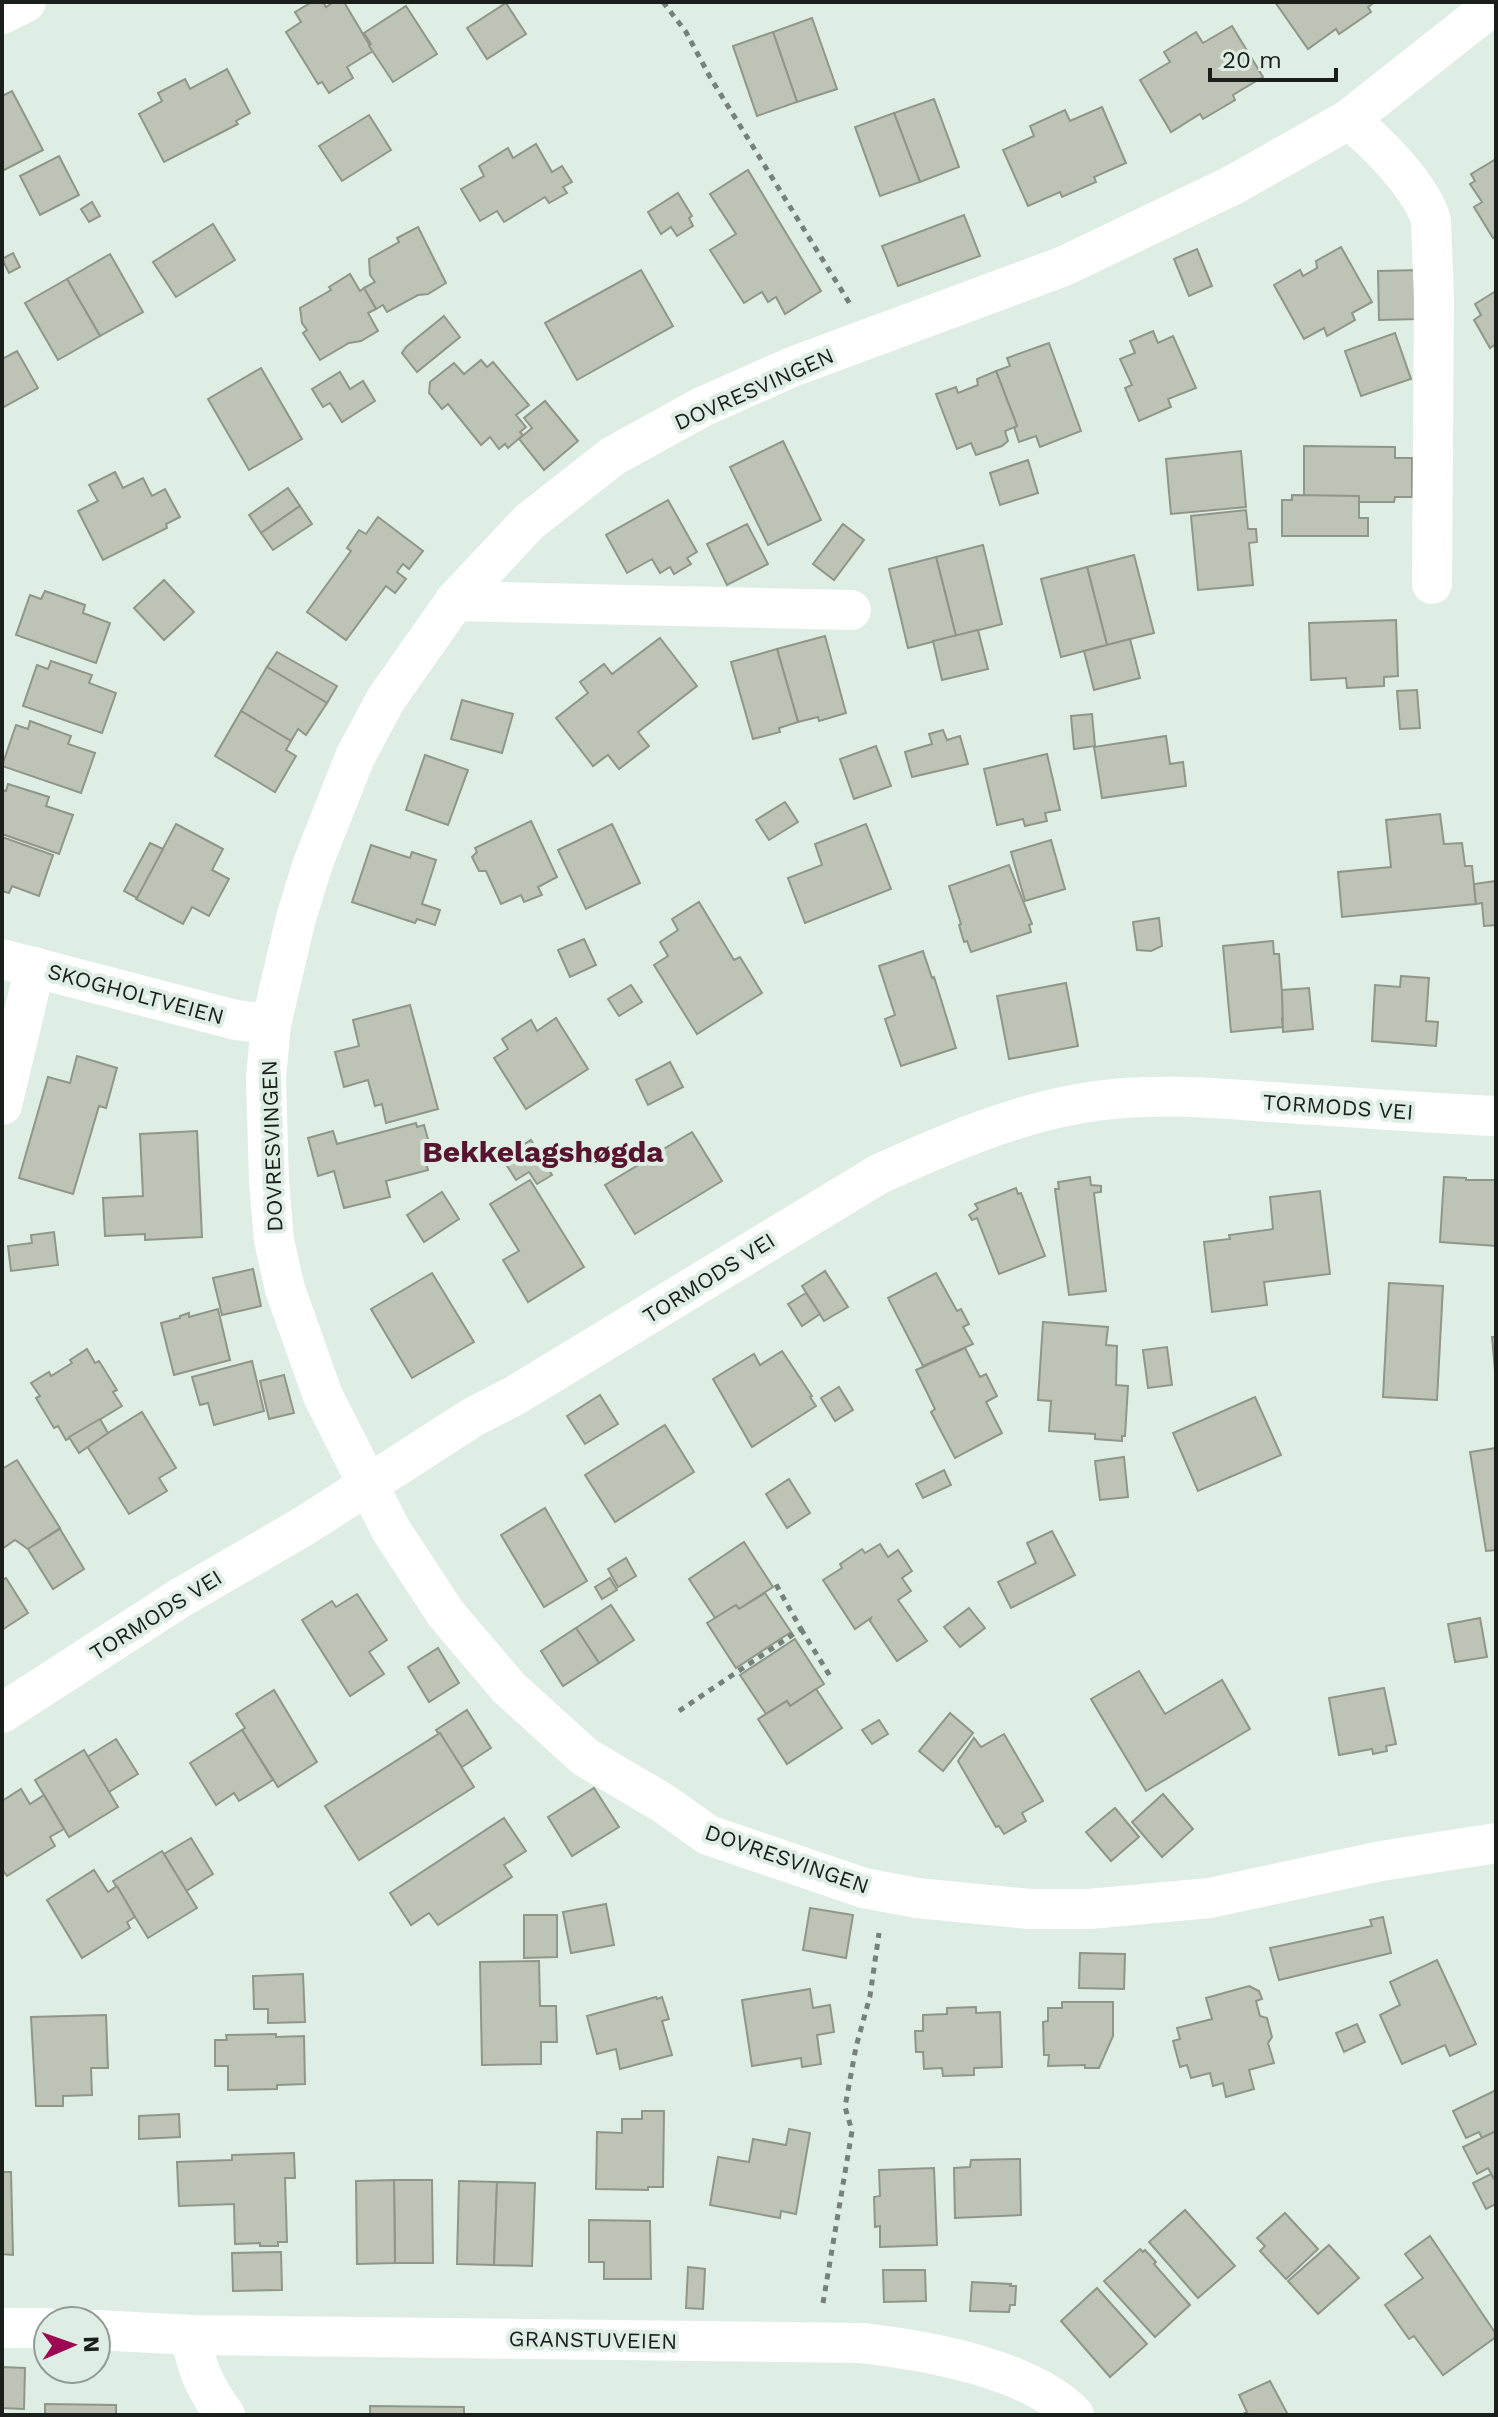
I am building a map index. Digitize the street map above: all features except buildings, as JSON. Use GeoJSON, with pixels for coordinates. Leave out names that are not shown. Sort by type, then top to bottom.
{"type":"FeatureCollection","features":[{"type":"Feature","properties":{"kind":"street"},"geometry":{"type":"LineString","coordinates":[[2,14],[26,2]]}},
{"type":"Feature","properties":{"kind":"street","name":"DOVRESVINGEN"},"geometry":{"type":"LineString","coordinates":[[1496,3],[1409,87],[1233,185],[1064,266],[792,367],[702,407],[613,456],[529,522],[455,601],[386,699],[355,757],[313,863],[296,918],[271,1024],[266,1078],[274,1240],[285,1289],[323,1396],[391,1530],[454,1623],[509,1688],[585,1757],[663,1803],[708,1835],[864,1888],[917,1898],[1016,1908],[1119,1906],[1210,1898],[1381,1861],[1496,1843]]}},
{"type":"Feature","properties":{"kind":"street"},"geometry":{"type":"LineString","coordinates":[[1348,120],[1370,135],[1388,154],[1427,209],[1431,221],[1434,298],[1432,584]]}},
{"type":"Feature","properties":{"kind":"street"},"geometry":{"type":"LineString","coordinates":[[455,601],[851,610]]}},
{"type":"Feature","properties":{"kind":"street"},"geometry":{"type":"LineString","coordinates":[[2,1105],[18,963]]}},
{"type":"Feature","properties":{"kind":"street","name":"SKOGHOLTVEIEN"},"geometry":{"type":"LineString","coordinates":[[18,963],[236,1020],[271,1024]]}},
{"type":"Feature","properties":{"kind":"street","name":"TORMODS VEI"},"geometry":{"type":"LineString","coordinates":[[2,1713],[180,1598],[304,1526],[473,1417],[632,1326],[700,1281],[879,1174],[925,1153],[1014,1119],[1095,1101],[1182,1096],[1496,1116]]}},
{"type":"Feature","properties":{"kind":"street"},"geometry":{"type":"LineString","coordinates":[[2,2328],[32,2328]]}},
{"type":"Feature","properties":{"kind":"street","name":"GRANSTUVEIEN"},"geometry":{"type":"LineString","coordinates":[[112,2331],[191,2335],[861,2343],[913,2349],[1011,2375],[1065,2405],[1074,2415]]}},
{"type":"Feature","properties":{"kind":"street"},"geometry":{"type":"LineString","coordinates":[[191,2335],[196,2367],[225,2415]]}},
{"type":"Feature","properties":{"kind":"path"},"geometry":{"type":"LineString","coordinates":[[663,2],[686,32],[710,77],[872,339]]}},
{"type":"Feature","properties":{"kind":"path"},"geometry":{"type":"LineString","coordinates":[[774,1581],[830,1676]]}},
{"type":"Feature","properties":{"kind":"path"},"geometry":{"type":"LineString","coordinates":[[679,1711],[801,1629]]}},
{"type":"Feature","properties":{"kind":"path"},"geometry":{"type":"LineString","coordinates":[[817,2344],[852,2131],[845,2107],[856,2047],[870,1996],[885,1892]]}},
{"type":"Feature","properties":{"kind":"district","name":"Bekkelagshøgda"},"geometry":{"type":"Point","coordinates":[543,1151]}}]}
